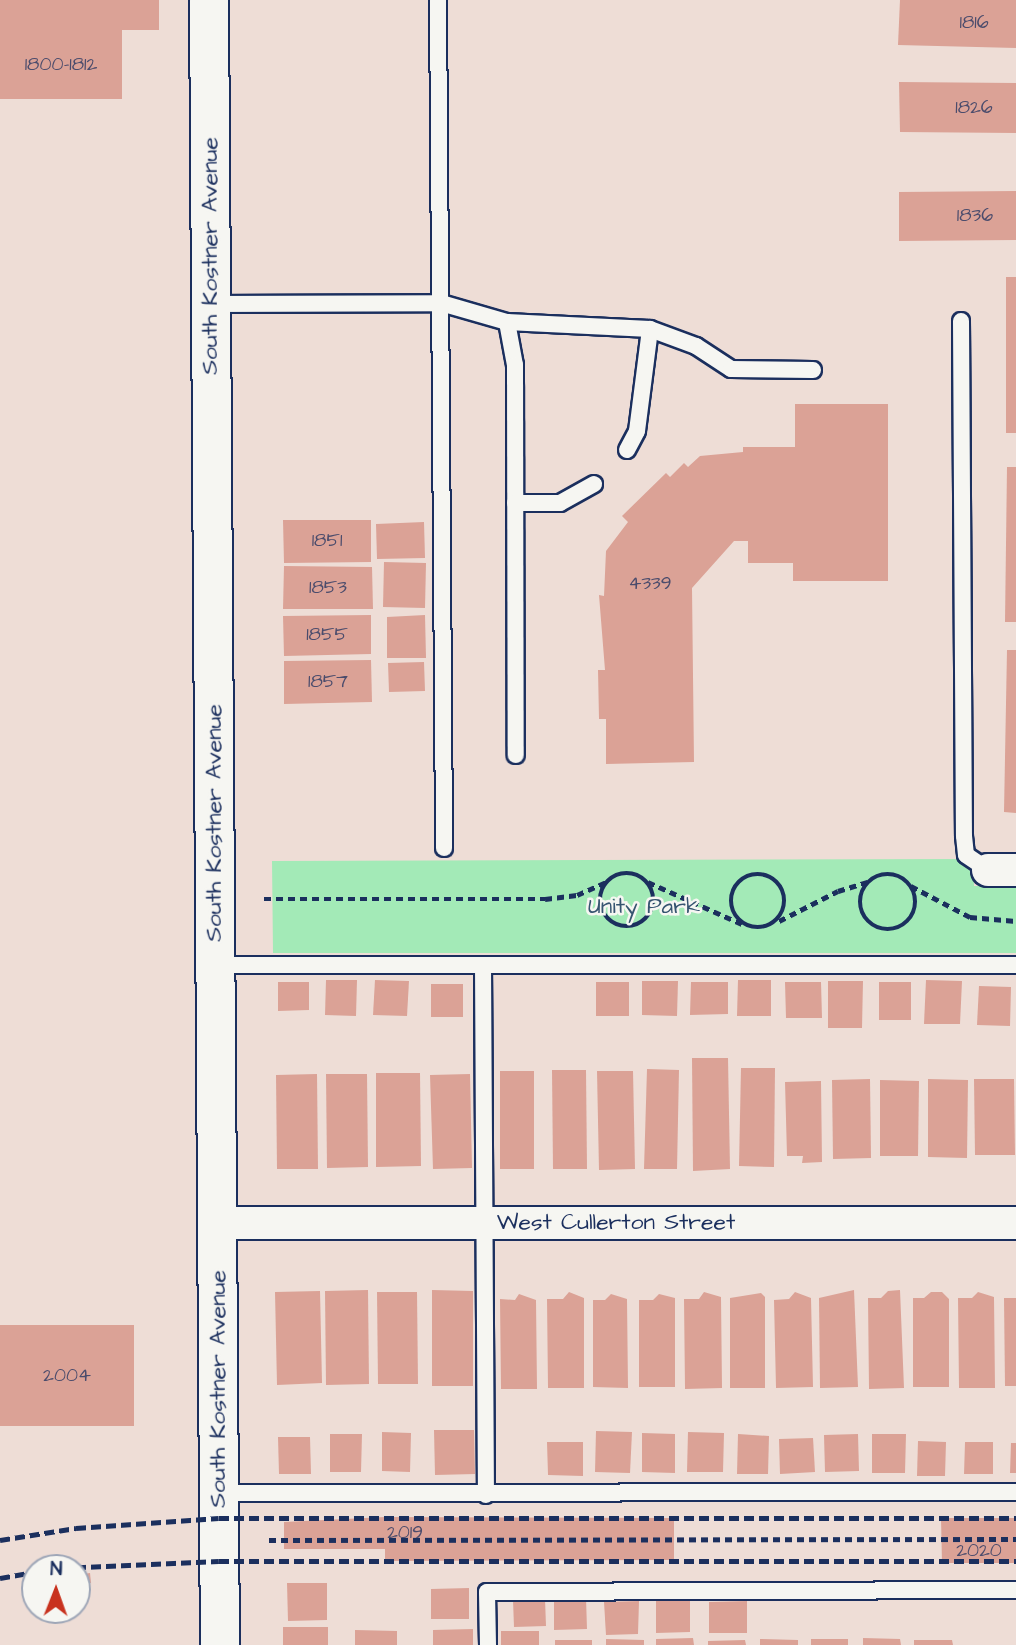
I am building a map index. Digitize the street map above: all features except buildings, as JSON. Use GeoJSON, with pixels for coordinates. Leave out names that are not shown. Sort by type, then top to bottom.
{"type":"FeatureCollection","features":[{"type":"Feature","properties":{"kind":"street","name":"South Kostner Avenue"},"geometry":{"type":"LineString","coordinates":[[209,0],[220,1645]]}},
{"type":"Feature","properties":{"kind":"street","name":"West Cullerton Street"},"geometry":{"type":"LineString","coordinates":[[217,1223],[1016,1223]]}},
{"type":"Feature","properties":{"kind":"lane"},"geometry":{"type":"LineString","coordinates":[[438,0],[444,848]]}},
{"type":"Feature","properties":{"kind":"lane"},"geometry":{"type":"LineString","coordinates":[[211,304],[441,303],[507,321],[650,329],[696,346],[731,369],[813,370]]}},
{"type":"Feature","properties":{"kind":"lane"},"geometry":{"type":"LineString","coordinates":[[507,321],[515,365],[516,755]]}},
{"type":"Feature","properties":{"kind":"lane"},"geometry":{"type":"LineString","coordinates":[[961,321],[964,836],[966,855],[1002,870]]}},
{"type":"Feature","properties":{"kind":"lane"},"geometry":{"type":"LineString","coordinates":[[627,450],[637,432],[650,329]]}},
{"type":"Feature","properties":{"kind":"lane"},"geometry":{"type":"LineString","coordinates":[[515,503],[560,503],[594,484]]}},
{"type":"Feature","properties":{"kind":"lane"},"geometry":{"type":"LineString","coordinates":[[215,965],[1016,965]]}},
{"type":"Feature","properties":{"kind":"lane"},"geometry":{"type":"LineString","coordinates":[[483,965],[486,1494]]}},
{"type":"Feature","properties":{"kind":"lane"},"geometry":{"type":"LineString","coordinates":[[219,1493],[1016,1492]]}},
{"type":"Feature","properties":{"kind":"lane"},"geometry":{"type":"LineString","coordinates":[[488,1645],[487,1592],[1016,1590]]}},
{"type":"Feature","properties":{"kind":"path"},"geometry":{"type":"LineString","coordinates":[[264,899],[545,899],[577,894],[623,873],[746,925],[760,928],[838,891],[891,874],[962,914],[1016,921]]}},
{"type":"Feature","properties":{"kind":"path"},"geometry":{"type":"LineString","coordinates":[[746,925],[733,911],[732,894],[741,880],[757,874],[772,877],[785,895],[784,910],[775,923]]}},
{"type":"Feature","properties":{"kind":"path"},"geometry":{"type":"LineString","coordinates":[[606,882],[600,894],[603,915],[613,925],[627,928],[646,920],[653,908],[647,882]]}},
{"type":"Feature","properties":{"kind":"path"},"geometry":{"type":"LineString","coordinates":[[869,882],[860,895],[862,912],[871,924],[886,929],[901,926],[912,915],[915,900],[910,885]]}},
{"type":"Feature","properties":{"kind":"path"},"geometry":{"type":"LineString","coordinates":[[268,1540],[1016,1539]]}},
{"type":"Feature","properties":{"kind":"green space","name":"Unity Park"},"geometry":{"type":"Polygon","coordinates":[[[973,859],[974,886],[1016,886],[1016,953],[273,953],[272,861],[973,859]]]}},
{"type":"Feature","properties":{"kind":"railway"},"geometry":{"type":"LineString","coordinates":[[0,1540],[76,1528],[219,1518],[1016,1518]]}},
{"type":"Feature","properties":{"kind":"railway"},"geometry":{"type":"LineString","coordinates":[[91,1567],[219,1561],[1016,1561]]}},
{"type":"Feature","properties":{"kind":"railway"},"geometry":{"type":"LineString","coordinates":[[0,1578],[21,1574]]}}]}
